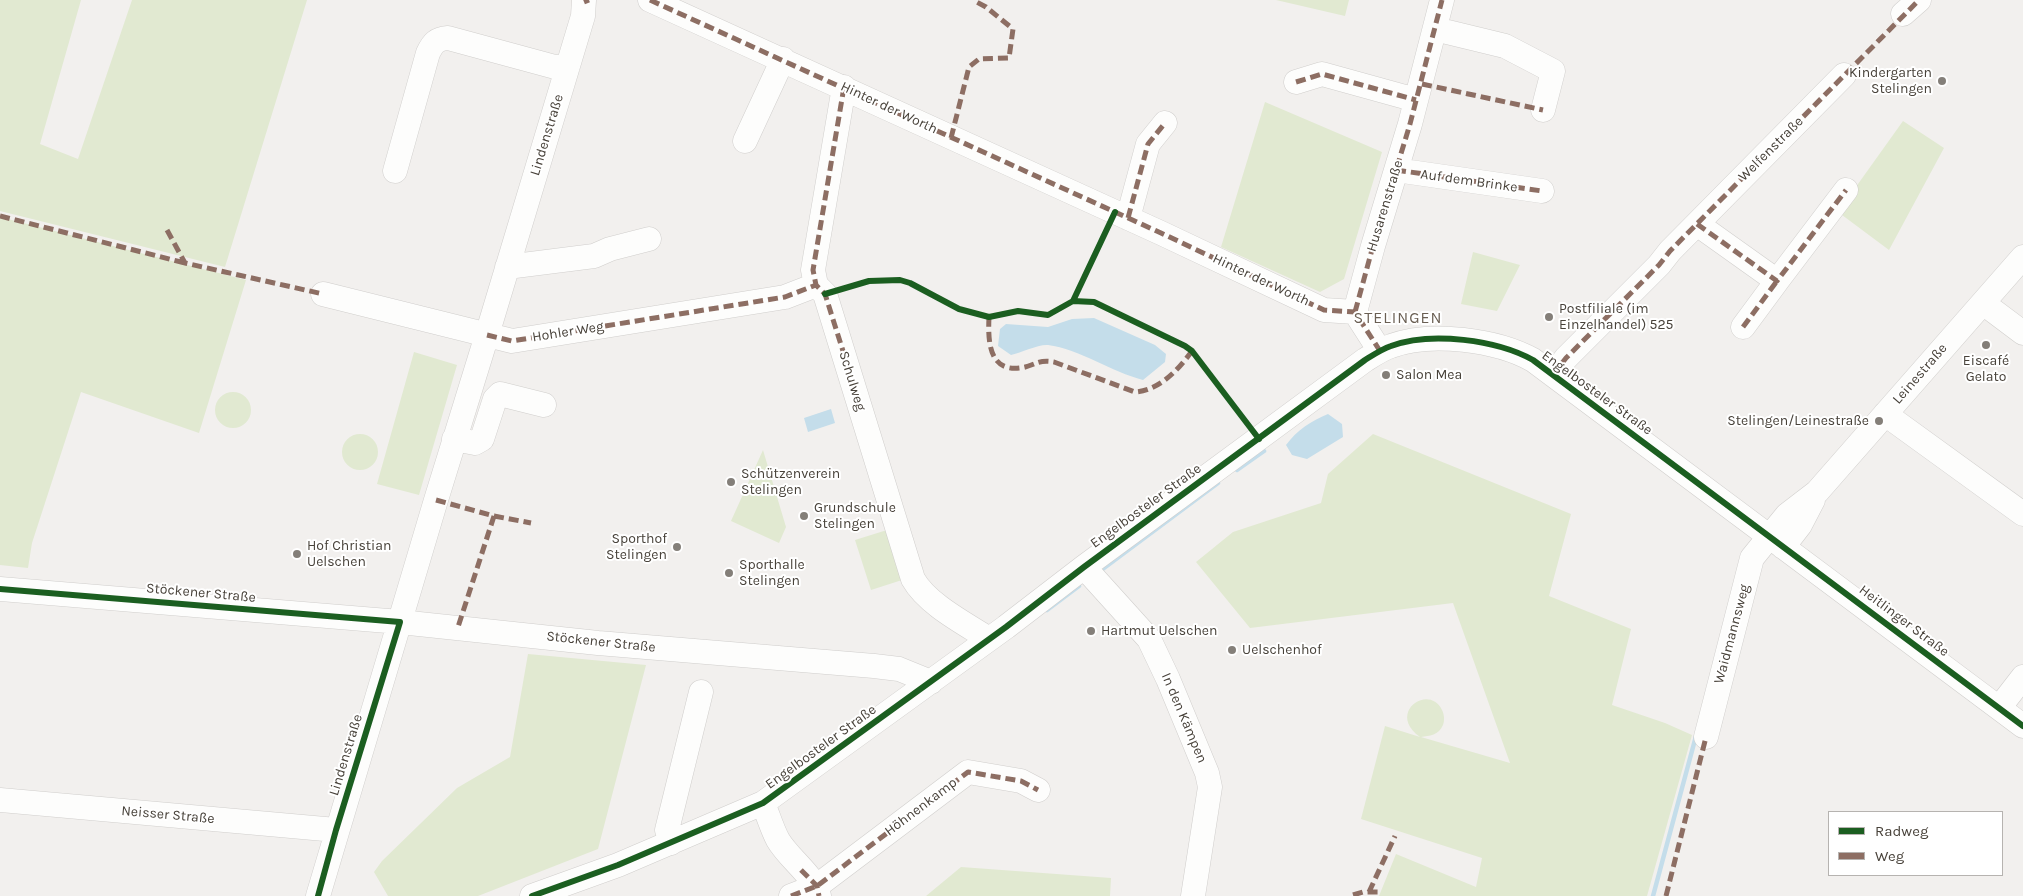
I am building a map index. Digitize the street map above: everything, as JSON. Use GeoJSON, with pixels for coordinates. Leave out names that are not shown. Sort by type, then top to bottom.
{"type":"FeatureCollection","features":[{"type":"Feature","properties":{"kind":"street","name":"Hinter der Worth"},"geometry":{"type":"LineString","coordinates":[[650,0],[844,87],[1324,310],[1355,312]]}},
{"type":"Feature","properties":{"kind":"street","name":"Husarenstraße"},"geometry":{"type":"LineString","coordinates":[[1355,312],[1436,29],[1442,0]]}},
{"type":"Feature","properties":{"kind":"street","name":"Lindenstraße"},"geometry":{"type":"LineString","coordinates":[[318,896],[336,830],[487,335],[586,1]]}},
{"type":"Feature","properties":{"kind":"street"},"geometry":{"type":"LineString","coordinates":[[1436,29],[1505,46],[1553,71],[1543,110]]}},
{"type":"Feature","properties":{"kind":"street"},"geometry":{"type":"LineString","coordinates":[[395,171],[428,53],[433,43],[440,39],[448,38],[556,67],[568,66]]}},
{"type":"Feature","properties":{"kind":"street"},"geometry":{"type":"LineString","coordinates":[[745,141],[782,60]]}},
{"type":"Feature","properties":{"kind":"street"},"geometry":{"type":"LineString","coordinates":[[1296,82],[1322,74],[1416,100]]}},
{"type":"Feature","properties":{"kind":"street","name":"Welfenstraße"},"geometry":{"type":"LineString","coordinates":[[1553,375],[1566,358],[1844,74]]}},
{"type":"Feature","properties":{"kind":"street"},"geometry":{"type":"LineString","coordinates":[[816,285],[813,270],[844,87]]}},
{"type":"Feature","properties":{"kind":"street"},"geometry":{"type":"LineString","coordinates":[[1128,218],[1148,144],[1165,123]]}},
{"type":"Feature","properties":{"kind":"street","name":"Auf dem Brinke"},"geometry":{"type":"LineString","coordinates":[[1396,170],[1542,191]]}},
{"type":"Feature","properties":{"kind":"street"},"geometry":{"type":"LineString","coordinates":[[1743,327],[1846,190]]}},
{"type":"Feature","properties":{"kind":"street"},"geometry":{"type":"LineString","coordinates":[[1697,224],[1777,282]]}},
{"type":"Feature","properties":{"kind":"street"},"geometry":{"type":"LineString","coordinates":[[507,267],[594,256],[610,249],[649,240]]}},
{"type":"Feature","properties":{"kind":"street","name":"Leinestraße"},"geometry":{"type":"LineString","coordinates":[[1776,542],[1787,515],[1818,492],[2023,257]]}},
{"type":"Feature","properties":{"kind":"street","name":"Hohler Weg"},"geometry":{"type":"LineString","coordinates":[[322,294],[512,341],[785,297],[816,285]]}},
{"type":"Feature","properties":{"kind":"street","name":"Schulweg"},"geometry":{"type":"LineString","coordinates":[[816,285],[826,294],[912,579],[918,589],[988,639]]}},
{"type":"Feature","properties":{"kind":"street"},"geometry":{"type":"LineString","coordinates":[[1983,303],[2023,333]]}},
{"type":"Feature","properties":{"kind":"street"},"geometry":{"type":"LineString","coordinates":[[1355,312],[1380,351]]}},
{"type":"Feature","properties":{"kind":"street","name":"Engelbosteler Straße"},"geometry":{"type":"LineString","coordinates":[[532,896],[671,844],[763,803],[931,682],[1364,360],[1392,345],[1435,338],[1504,348],[1521,354],[1553,375],[1776,542]]}},
{"type":"Feature","properties":{"kind":"street"},"geometry":{"type":"LineString","coordinates":[[454,439],[475,443],[482,439],[495,399],[500,394],[544,405]]}},
{"type":"Feature","properties":{"kind":"street"},"geometry":{"type":"LineString","coordinates":[[1885,414],[2023,514]]}},
{"type":"Feature","properties":{"kind":"street","name":"Heitlinger Straße"},"geometry":{"type":"LineString","coordinates":[[1776,542],[2023,726]]}},
{"type":"Feature","properties":{"kind":"street","name":"Waidmannsweg"},"geometry":{"type":"LineString","coordinates":[[1706,737],[1752,558],[1776,542]]}},
{"type":"Feature","properties":{"kind":"street","name":"In den Kämpen"},"geometry":{"type":"LineString","coordinates":[[1084,567],[1149,639],[1168,678],[1207,773],[1210,787],[1193,896]]}},
{"type":"Feature","properties":{"kind":"street","name":"Stöckener Straße"},"geometry":{"type":"LineString","coordinates":[[0,589],[400,622],[615,644],[874,666],[899,669],[931,682]]}},
{"type":"Feature","properties":{"kind":"street"},"geometry":{"type":"LineString","coordinates":[[1998,708],[2023,677]]}},
{"type":"Feature","properties":{"kind":"street"},"geometry":{"type":"LineString","coordinates":[[671,844],[667,830],[701,692]]}},
{"type":"Feature","properties":{"kind":"street","name":"Höhnenkamp"},"geometry":{"type":"LineString","coordinates":[[791,896],[818,891],[968,772],[1021,781],[1038,790]]}},
{"type":"Feature","properties":{"kind":"street","name":"Neisser Straße"},"geometry":{"type":"LineString","coordinates":[[0,800],[336,830]]}},
{"type":"Feature","properties":{"kind":"street"},"geometry":{"type":"LineString","coordinates":[[763,803],[778,840],[818,891]]}},
{"type":"Feature","properties":{"kind":"green space"},"geometry":{"type":"Polygon","coordinates":[[[0,0],[81,0],[40,144],[78,159],[132,0],[307,0],[225,267],[0,211],[0,0]]]}},
{"type":"Feature","properties":{"kind":"green space"},"geometry":{"type":"Polygon","coordinates":[[[1276,0],[1349,0],[1345,16],[1276,0]]]}},
{"type":"Feature","properties":{"kind":"green space"},"geometry":{"type":"Polygon","coordinates":[[[1265,102],[1382,152],[1344,279],[1320,292],[1221,247],[1265,102]]]}},
{"type":"Feature","properties":{"kind":"green space"},"geometry":{"type":"Polygon","coordinates":[[[1903,121],[1944,148],[1889,250],[1838,212],[1903,121]]]}},
{"type":"Feature","properties":{"kind":"green space"},"geometry":{"type":"Polygon","coordinates":[[[0,217],[246,280],[199,433],[81,392],[32,543],[28,568],[0,565],[0,217]]]}},
{"type":"Feature","properties":{"kind":"green space"},"geometry":{"type":"Polygon","coordinates":[[[1473,252],[1520,265],[1497,311],[1461,304],[1473,252]]]}},
{"type":"Feature","properties":{"kind":"green space"},"geometry":{"type":"Polygon","coordinates":[[[414,352],[457,365],[419,495],[377,484],[414,352]]]}},
{"type":"Feature","properties":{"kind":"green space"},"geometry":{"type":"Polygon","coordinates":[[[233,392],[245,398],[251,410],[245,422],[233,428],[221,422],[215,410],[221,398],[233,392]]]}},
{"type":"Feature","properties":{"kind":"green space"},"geometry":{"type":"Polygon","coordinates":[[[360,434],[367,435],[373,439],[377,445],[377,459],[373,465],[367,469],[360,470],[353,469],[347,465],[343,459],[342,452],[343,445],[347,439],[353,435],[360,434]]]}},
{"type":"Feature","properties":{"kind":"green space"},"geometry":{"type":"Polygon","coordinates":[[[1373,434],[1571,514],[1549,596],[1631,629],[1612,705],[1665,723],[1692,735],[1647,896],[1379,896],[1396,854],[1476,887],[1482,858],[1361,819],[1385,726],[1420,737],[1411,728],[1407,719],[1413,704],[1420,700],[1428,699],[1436,702],[1442,710],[1444,723],[1436,733],[1421,737],[1510,763],[1453,603],[1250,628],[1196,562],[1233,532],[1321,503],[1328,474],[1373,434]]]}},
{"type":"Feature","properties":{"kind":"green space"},"geometry":{"type":"Polygon","coordinates":[[[763,450],[786,527],[779,543],[731,521],[763,450]]]}},
{"type":"Feature","properties":{"kind":"green space"},"geometry":{"type":"Polygon","coordinates":[[[887,530],[902,580],[871,590],[855,540],[887,530]]]}},
{"type":"Feature","properties":{"kind":"green space"},"geometry":{"type":"Polygon","coordinates":[[[528,654],[646,665],[598,849],[478,896],[388,896],[374,872],[382,861],[457,788],[510,757],[528,654]]]}},
{"type":"Feature","properties":{"kind":"green space"},"geometry":{"type":"Polygon","coordinates":[[[961,867],[1111,878],[1110,896],[926,896],[961,867]]]}},
{"type":"Feature","properties":{"kind":"water"},"geometry":{"type":"Polygon","coordinates":[[[1094,318],[1155,345],[1166,354],[1165,362],[1143,380],[1060,347],[1044,345],[1011,355],[998,346],[1000,329],[1006,324],[1048,327],[1072,319],[1094,318]]]}},
{"type":"Feature","properties":{"kind":"water"},"geometry":{"type":"Polygon","coordinates":[[[831,409],[835,423],[808,432],[804,418],[831,409]]]}},
{"type":"Feature","properties":{"kind":"water"},"geometry":{"type":"Polygon","coordinates":[[[1328,414],[1342,424],[1343,437],[1307,459],[1292,455],[1286,445],[1290,440],[1305,426],[1328,414]]]}},
{"type":"Feature","properties":{"kind":"waterway"},"geometry":{"type":"LineString","coordinates":[[1237,470],[1264,451]]}},
{"type":"Feature","properties":{"kind":"waterway"},"geometry":{"type":"LineString","coordinates":[[1100,571],[1218,483]]}},
{"type":"Feature","properties":{"kind":"waterway"},"geometry":{"type":"LineString","coordinates":[[1047,610],[1079,586]]}},
{"type":"Feature","properties":{"kind":"waterway"},"geometry":{"type":"LineString","coordinates":[[1653,896],[1696,736]]}},
{"type":"Feature","properties":{"kind":"marked path"},"geometry":{"type":"LineString","coordinates":[[584,2],[589,0]]}},
{"type":"Feature","properties":{"kind":"marked path"},"geometry":{"type":"LineString","coordinates":[[650,0],[1161,233],[1324,310],[1355,312],[1380,351]]}},
{"type":"Feature","properties":{"kind":"marked path"},"geometry":{"type":"LineString","coordinates":[[951,138],[969,67],[979,59],[1009,58],[1013,29],[986,7],[973,0]]}},
{"type":"Feature","properties":{"kind":"marked path"},"geometry":{"type":"LineString","coordinates":[[1355,312],[1410,124],[1442,0]]}},
{"type":"Feature","properties":{"kind":"marked path"},"geometry":{"type":"LineString","coordinates":[[1553,375],[1566,358],[1659,265],[1670,251],[1919,0]]}},
{"type":"Feature","properties":{"kind":"marked path"},"geometry":{"type":"LineString","coordinates":[[1296,82],[1322,74],[1416,100]]}},
{"type":"Feature","properties":{"kind":"marked path"},"geometry":{"type":"LineString","coordinates":[[1422,84],[1543,110]]}},
{"type":"Feature","properties":{"kind":"marked path"},"geometry":{"type":"LineString","coordinates":[[844,87],[813,270],[816,285],[825,294],[861,408]]}},
{"type":"Feature","properties":{"kind":"marked path"},"geometry":{"type":"LineString","coordinates":[[1128,218],[1148,144],[1165,123]]}},
{"type":"Feature","properties":{"kind":"marked path"},"geometry":{"type":"LineString","coordinates":[[1396,170],[1542,191]]}},
{"type":"Feature","properties":{"kind":"marked path"},"geometry":{"type":"LineString","coordinates":[[1697,224],[1777,281],[1846,190]]}},
{"type":"Feature","properties":{"kind":"marked path"},"geometry":{"type":"LineString","coordinates":[[0,216],[185,263]]}},
{"type":"Feature","properties":{"kind":"marked path"},"geometry":{"type":"LineString","coordinates":[[167,230],[185,263],[323,294]]}},
{"type":"Feature","properties":{"kind":"marked path"},"geometry":{"type":"LineString","coordinates":[[1743,327],[1777,281]]}},
{"type":"Feature","properties":{"kind":"marked path"},"geometry":{"type":"LineString","coordinates":[[487,335],[512,341],[785,297],[816,285]]}},
{"type":"Feature","properties":{"kind":"marked path"},"geometry":{"type":"LineString","coordinates":[[989,317],[989,335],[992,352],[1002,365],[1009,368],[1020,368],[1040,362],[1054,362],[1135,392],[1152,387],[1168,378],[1192,351]]}},
{"type":"Feature","properties":{"kind":"marked path"},"geometry":{"type":"LineString","coordinates":[[436,500],[494,516],[458,627]]}},
{"type":"Feature","properties":{"kind":"marked path"},"geometry":{"type":"LineString","coordinates":[[494,516],[531,523]]}},
{"type":"Feature","properties":{"kind":"marked path"},"geometry":{"type":"LineString","coordinates":[[1666,896],[1706,737]]}},
{"type":"Feature","properties":{"kind":"marked path"},"geometry":{"type":"LineString","coordinates":[[791,896],[817,886],[968,772],[1021,781],[1038,790]]}},
{"type":"Feature","properties":{"kind":"marked path"},"geometry":{"type":"LineString","coordinates":[[1369,892],[1395,836]]}},
{"type":"Feature","properties":{"kind":"marked path"},"geometry":{"type":"LineString","coordinates":[[801,870],[817,886],[819,896]]}},
{"type":"Feature","properties":{"kind":"marked path"},"geometry":{"type":"LineString","coordinates":[[1353,895],[1363,892],[1380,892]]}},
{"type":"Feature","properties":{"kind":"cycle path"},"geometry":{"type":"LineString","coordinates":[[1073,301],[1115,212]]}},
{"type":"Feature","properties":{"kind":"cycle path"},"geometry":{"type":"LineString","coordinates":[[825,294],[869,281],[900,280],[910,283],[959,309],[989,317],[1018,311],[1048,315],[1073,301],[1094,302],[1192,351],[1259,439]]}},
{"type":"Feature","properties":{"kind":"cycle path"},"geometry":{"type":"LineString","coordinates":[[532,896],[618,865],[763,803],[1006,627],[1084,567],[1365,360],[1381,350],[1407,341],[1425,339],[1464,340],[1501,347],[1533,360],[2023,726]]}},
{"type":"Feature","properties":{"kind":"cycle path"},"geometry":{"type":"LineString","coordinates":[[0,589],[400,622],[336,830],[318,896]]}},
{"type":"Feature","properties":{"kind":"place","name":"Kindergarten Stelingen"},"geometry":{"type":"Point","coordinates":[1942,81]}},
{"type":"Feature","properties":{"kind":"place","name":"Postfiliale (im Einzelhandel) 525"},"geometry":{"type":"Point","coordinates":[1549,317]}},
{"type":"Feature","properties":{"kind":"place","name":"Eiscafé Gelato"},"geometry":{"type":"Point","coordinates":[1986,345]}},
{"type":"Feature","properties":{"kind":"place","name":"Salon Mea"},"geometry":{"type":"Point","coordinates":[1386,375]}},
{"type":"Feature","properties":{"kind":"place","name":"Stelingen/Leinestraße"},"geometry":{"type":"Point","coordinates":[1879,421]}},
{"type":"Feature","properties":{"kind":"place","name":"Schützenverein Stelingen"},"geometry":{"type":"Point","coordinates":[731,482]}},
{"type":"Feature","properties":{"kind":"place","name":"Grundschule Stelingen"},"geometry":{"type":"Point","coordinates":[804,516]}},
{"type":"Feature","properties":{"kind":"place","name":"Sporthof Stelingen"},"geometry":{"type":"Point","coordinates":[677,547]}},
{"type":"Feature","properties":{"kind":"place","name":"Hof Christian Uelschen"},"geometry":{"type":"Point","coordinates":[297,554]}},
{"type":"Feature","properties":{"kind":"place","name":"Sporthalle Stelingen"},"geometry":{"type":"Point","coordinates":[729,573]}},
{"type":"Feature","properties":{"kind":"place","name":"Hartmut Uelschen"},"geometry":{"type":"Point","coordinates":[1091,631]}},
{"type":"Feature","properties":{"kind":"place","name":"Uelschenhof"},"geometry":{"type":"Point","coordinates":[1232,650]}},
{"type":"Feature","properties":{"kind":"district","name":"STELINGEN"},"geometry":{"type":"Point","coordinates":[1398,318]}}]}
